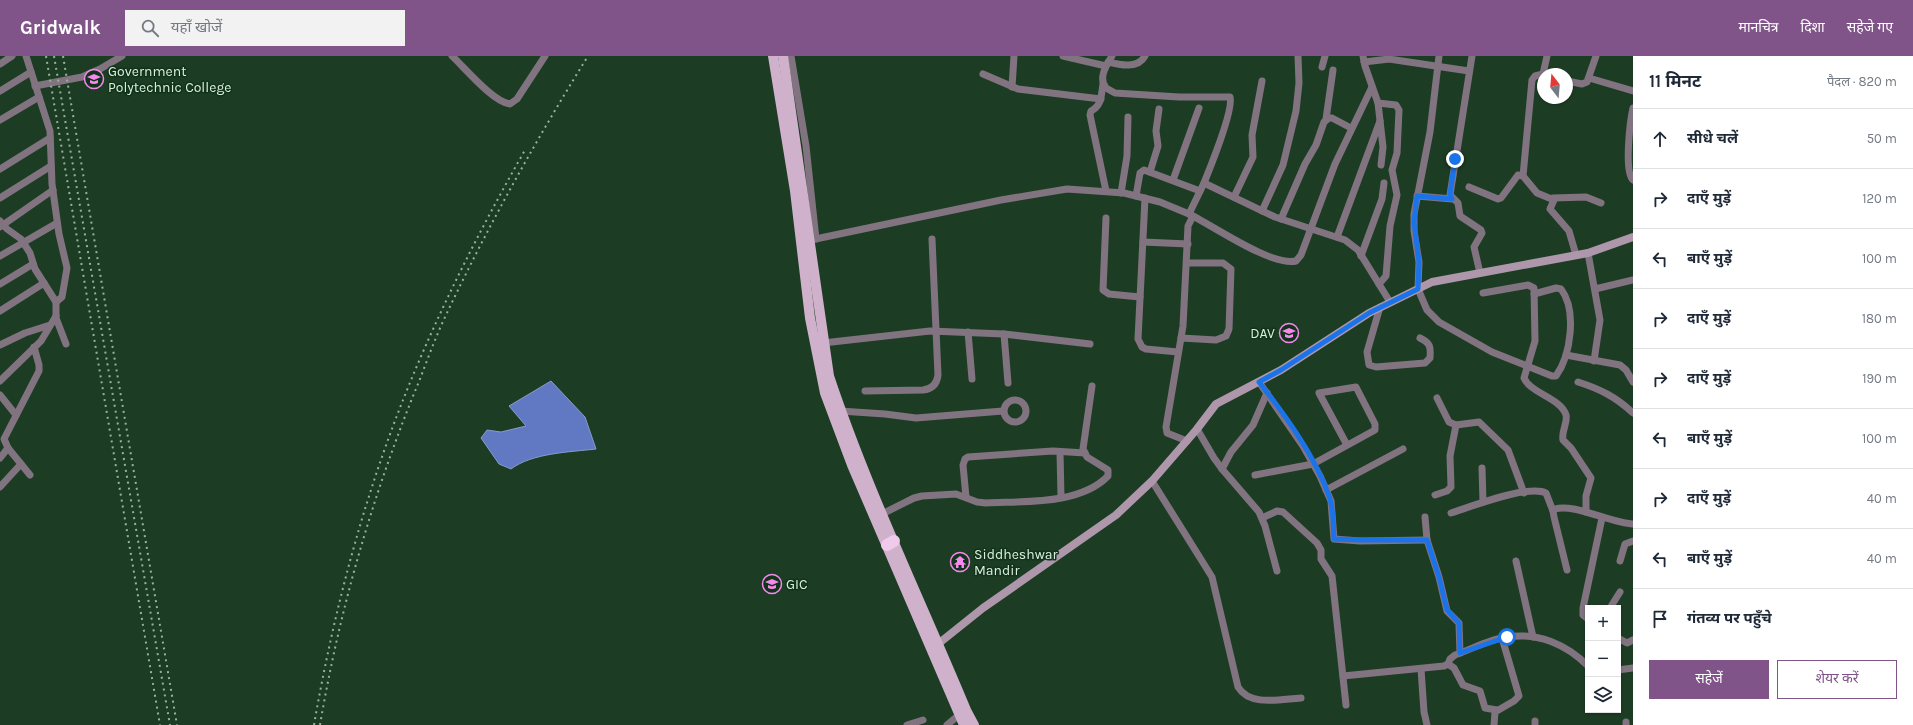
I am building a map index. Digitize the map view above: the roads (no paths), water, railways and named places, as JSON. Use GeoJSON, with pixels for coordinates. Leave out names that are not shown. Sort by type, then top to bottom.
{"type":"FeatureCollection","features":[{"type":"Feature","properties":{"kind":"main road"},"geometry":{"type":"LineString","coordinates":[[774,56],[803,223],[809,240],[829,376],[840,411],[882,514],[890,543],[964,725]]}},
{"type":"Feature","properties":{"kind":"main road"},"geometry":{"type":"LineString","coordinates":[[783,56],[803,223]]}},
{"type":"Feature","properties":{"kind":"main road"},"geometry":{"type":"LineString","coordinates":[[809,240],[816,352],[825,393],[852,465],[938,644],[966,710],[974,725]]}},
{"type":"Feature","properties":{"kind":"street"},"geometry":{"type":"LineString","coordinates":[[0,64],[12,56]]}},
{"type":"Feature","properties":{"kind":"street"},"geometry":{"type":"LineString","coordinates":[[26,56],[50,131],[51,166],[57,223],[67,268],[62,298],[56,302]]}},
{"type":"Feature","properties":{"kind":"street"},"geometry":{"type":"LineString","coordinates":[[35,86],[82,77],[100,69],[122,56]]}},
{"type":"Feature","properties":{"kind":"street"},"geometry":{"type":"LineString","coordinates":[[452,56],[490,93],[510,104],[517,99],[545,56]]}},
{"type":"Feature","properties":{"kind":"street"},"geometry":{"type":"LineString","coordinates":[[791,56],[806,146],[809,240],[1045,192],[1067,189],[1121,193],[1160,202],[1191,215],[1258,252],[1284,261],[1292,262],[1300,258],[1335,164],[1372,87]]}},
{"type":"Feature","properties":{"kind":"street"},"geometry":{"type":"LineString","coordinates":[[1012,87],[1014,56]]}},
{"type":"Feature","properties":{"kind":"street"},"geometry":{"type":"LineString","coordinates":[[1063,56],[1108,61],[1128,65],[1139,63],[1145,56]]}},
{"type":"Feature","properties":{"kind":"street"},"geometry":{"type":"LineString","coordinates":[[1262,211],[1283,165],[1296,111],[1299,83],[1298,56]]}},
{"type":"Feature","properties":{"kind":"street"},"geometry":{"type":"LineString","coordinates":[[1322,67],[1325,56]]}},
{"type":"Feature","properties":{"kind":"street"},"geometry":{"type":"LineString","coordinates":[[1439,56],[1430,132],[1417,196],[1414,222],[1419,262],[1418,289],[1427,310],[1436,320],[1492,352],[1556,376],[1566,354],[1571,323],[1563,291],[1556,288],[1534,294]]}},
{"type":"Feature","properties":{"kind":"street"},"geometry":{"type":"LineString","coordinates":[[1452,199],[1450,194],[1472,56]]}},
{"type":"Feature","properties":{"kind":"street"},"geometry":{"type":"LineString","coordinates":[[1545,68],[1548,56]]}},
{"type":"Feature","properties":{"kind":"street"},"geometry":{"type":"LineString","coordinates":[[1573,82],[1582,84],[1587,82],[1596,56]]}},
{"type":"Feature","properties":{"kind":"street"},"geometry":{"type":"LineString","coordinates":[[1381,165],[1383,151],[1378,103],[1364,59],[1389,60],[1469,71]]}},
{"type":"Feature","properties":{"kind":"street"},"geometry":{"type":"LineString","coordinates":[[1106,191],[1090,115],[1091,111],[1099,106],[1103,84],[1102,80],[1108,61]]}},
{"type":"Feature","properties":{"kind":"street"},"geometry":{"type":"LineString","coordinates":[[1281,219],[1305,164],[1316,145],[1326,119],[1333,70]]}},
{"type":"Feature","properties":{"kind":"street"},"geometry":{"type":"LineString","coordinates":[[0,91],[31,72]]}},
{"type":"Feature","properties":{"kind":"street"},"geometry":{"type":"LineString","coordinates":[[983,74],[1012,87],[1101,98]]}},
{"type":"Feature","properties":{"kind":"street"},"geometry":{"type":"LineString","coordinates":[[1537,75],[1534,76],[1532,80],[1523,176],[1537,193],[1553,198],[1586,197],[1601,203]]}},
{"type":"Feature","properties":{"kind":"street"},"geometry":{"type":"LineString","coordinates":[[1589,78],[1633,91]]}},
{"type":"Feature","properties":{"kind":"street"},"geometry":{"type":"LineString","coordinates":[[1234,197],[1253,157],[1252,135],[1262,81]]}},
{"type":"Feature","properties":{"kind":"street"},"geometry":{"type":"LineString","coordinates":[[1103,84],[1106,88],[1116,93],[1179,97],[1230,97],[1231,101],[1227,118],[1188,224],[1187,263],[1181,338],[1166,431],[1170,435],[1187,441]]}},
{"type":"Feature","properties":{"kind":"street"},"geometry":{"type":"LineString","coordinates":[[0,120],[39,96]]}},
{"type":"Feature","properties":{"kind":"street"},"geometry":{"type":"LineString","coordinates":[[1378,103],[1396,105],[1399,110],[1397,153],[1392,170],[1397,195],[1390,226],[1386,276],[1379,284]]}},
{"type":"Feature","properties":{"kind":"street"},"geometry":{"type":"LineString","coordinates":[[1173,180],[1199,108]]}},
{"type":"Feature","properties":{"kind":"street"},"geometry":{"type":"LineString","coordinates":[[1633,108],[1628,156],[1630,177],[1633,180]]}},
{"type":"Feature","properties":{"kind":"street"},"geometry":{"type":"LineString","coordinates":[[1150,172],[1158,146],[1156,131],[1159,109]]}},
{"type":"Feature","properties":{"kind":"street"},"geometry":{"type":"LineString","coordinates":[[1121,193],[1127,156],[1128,117]]}},
{"type":"Feature","properties":{"kind":"street"},"geometry":{"type":"LineString","coordinates":[[1326,119],[1332,118],[1351,128]]}},
{"type":"Feature","properties":{"kind":"street"},"geometry":{"type":"LineString","coordinates":[[1337,237],[1380,121]]}},
{"type":"Feature","properties":{"kind":"street"},"geometry":{"type":"LineString","coordinates":[[0,168],[50,138]]}},
{"type":"Feature","properties":{"kind":"street"},"geometry":{"type":"LineString","coordinates":[[0,198],[51,166]]}},
{"type":"Feature","properties":{"kind":"street"},"geometry":{"type":"LineString","coordinates":[[1136,196],[1140,173],[1144,170],[1200,191]]}},
{"type":"Feature","properties":{"kind":"street"},"geometry":{"type":"LineString","coordinates":[[1469,187],[1498,199],[1501,198],[1514,178],[1518,175],[1523,176]]}},
{"type":"Feature","properties":{"kind":"street"},"geometry":{"type":"LineString","coordinates":[[1204,183],[1281,219],[1345,240],[1358,250],[1390,302]]}},
{"type":"Feature","properties":{"kind":"street"},"geometry":{"type":"LineString","coordinates":[[1362,256],[1382,199],[1384,183]]}},
{"type":"Feature","properties":{"kind":"street"},"geometry":{"type":"LineString","coordinates":[[53,190],[1,224],[21,239],[44,284],[56,302],[56,316],[59,330],[66,344]]}},
{"type":"Feature","properties":{"kind":"street"},"geometry":{"type":"LineString","coordinates":[[1417,196],[1452,199],[1458,203],[1460,216],[1482,230],[1474,247],[1480,273]]}},
{"type":"Feature","properties":{"kind":"street"},"geometry":{"type":"LineString","coordinates":[[1145,198],[1138,339],[1142,347],[1146,349],[1178,352]]}},
{"type":"Feature","properties":{"kind":"street"},"geometry":{"type":"LineString","coordinates":[[1553,198],[1554,202],[1551,206],[1551,211],[1569,231],[1576,255]]}},
{"type":"Feature","properties":{"kind":"street"},"geometry":{"type":"LineString","coordinates":[[1106,218],[1103,290],[1109,294],[1140,297]]}},
{"type":"Feature","properties":{"kind":"street"},"geometry":{"type":"LineString","coordinates":[[0,256],[57,223]]}},
{"type":"Feature","properties":{"kind":"street"},"geometry":{"type":"LineString","coordinates":[[938,644],[983,608],[1116,515],[1152,481],[1197,429],[1216,404],[1259,382],[1380,307],[1432,282],[1588,253],[1633,236]]}},
{"type":"Feature","properties":{"kind":"street"},"geometry":{"type":"LineString","coordinates":[[865,391],[923,390],[934,386],[938,375],[932,239]]}},
{"type":"Feature","properties":{"kind":"street"},"geometry":{"type":"LineString","coordinates":[[1143,242],[1188,244]]}},
{"type":"Feature","properties":{"kind":"street"},"geometry":{"type":"LineString","coordinates":[[1588,253],[1600,320],[1594,361]]}},
{"type":"Feature","properties":{"kind":"street"},"geometry":{"type":"LineString","coordinates":[[1181,338],[1216,340],[1226,336],[1229,329],[1231,269],[1223,263],[1187,263]]}},
{"type":"Feature","properties":{"kind":"street"},"geometry":{"type":"LineString","coordinates":[[0,284],[33,264]]}},
{"type":"Feature","properties":{"kind":"street"},"geometry":{"type":"LineString","coordinates":[[1595,289],[1633,280]]}},
{"type":"Feature","properties":{"kind":"street"},"geometry":{"type":"LineString","coordinates":[[0,311],[44,284]]}},
{"type":"Feature","properties":{"kind":"street"},"geometry":{"type":"LineString","coordinates":[[1483,293],[1528,285],[1534,288],[1535,342],[1525,381],[1562,408],[1566,417],[1562,432],[1563,440],[1571,448],[1591,478],[1586,496],[1586,512]]}},
{"type":"Feature","properties":{"kind":"street"},"geometry":{"type":"LineString","coordinates":[[1380,307],[1367,352],[1369,365],[1376,367],[1425,363],[1430,358],[1431,347],[1429,342],[1420,338]]}},
{"type":"Feature","properties":{"kind":"street"},"geometry":{"type":"LineString","coordinates":[[0,381],[34,347],[56,316]]}},
{"type":"Feature","properties":{"kind":"street"},"geometry":{"type":"LineString","coordinates":[[0,345],[25,333],[50,325]]}},
{"type":"Feature","properties":{"kind":"street"},"geometry":{"type":"LineString","coordinates":[[824,343],[937,331],[1004,334],[1090,344]]}},
{"type":"Feature","properties":{"kind":"street"},"geometry":{"type":"LineString","coordinates":[[968,332],[972,379]]}},
{"type":"Feature","properties":{"kind":"street"},"geometry":{"type":"LineString","coordinates":[[1004,334],[1008,383]]}},
{"type":"Feature","properties":{"kind":"street"},"geometry":{"type":"LineString","coordinates":[[0,458],[4,445],[4,436],[39,371],[39,365],[34,347]]}},
{"type":"Feature","properties":{"kind":"street"},"geometry":{"type":"LineString","coordinates":[[1566,354],[1623,367],[1633,382]]}},
{"type":"Feature","properties":{"kind":"street"},"geometry":{"type":"LineString","coordinates":[[1259,382],[1303,446],[1326,490],[1331,501],[1334,539],[1427,540]]}},
{"type":"Feature","properties":{"kind":"street"},"geometry":{"type":"LineString","coordinates":[[1578,382],[1597,388],[1612,396],[1633,413]]}},
{"type":"Feature","properties":{"kind":"street"},"geometry":{"type":"LineString","coordinates":[[882,514],[922,496],[956,494],[977,502],[986,503],[1061,497],[1097,486],[1108,476],[1108,470],[1106,467],[1087,457],[1082,449],[1092,386]]}},
{"type":"Feature","properties":{"kind":"street"},"geometry":{"type":"LineString","coordinates":[[1255,475],[1313,464],[1371,433],[1376,428],[1356,387],[1319,393],[1347,445]]}},
{"type":"Feature","properties":{"kind":"street"},"geometry":{"type":"LineString","coordinates":[[1222,468],[1231,452],[1253,425],[1267,393]]}},
{"type":"Feature","properties":{"kind":"street"},"geometry":{"type":"LineString","coordinates":[[0,395],[16,415]]}},
{"type":"Feature","properties":{"kind":"street"},"geometry":{"type":"LineString","coordinates":[[1437,398],[1447,420],[1456,425],[1476,422],[1488,429],[1509,452],[1524,493]]}},
{"type":"Feature","properties":{"kind":"street"},"geometry":{"type":"LineString","coordinates":[[840,411],[916,418],[1003,411]]}},
{"type":"Feature","properties":{"kind":"street"},"geometry":{"type":"LineString","coordinates":[[1435,495],[1447,491],[1451,487],[1450,456],[1456,425]]}},
{"type":"Feature","properties":{"kind":"street"},"geometry":{"type":"LineString","coordinates":[[1197,429],[1214,458],[1262,518],[1277,571]]}},
{"type":"Feature","properties":{"kind":"street"},"geometry":{"type":"LineString","coordinates":[[4,445],[30,475]]}},
{"type":"Feature","properties":{"kind":"street"},"geometry":{"type":"LineString","coordinates":[[1326,490],[1404,449]]}},
{"type":"Feature","properties":{"kind":"street"},"geometry":{"type":"LineString","coordinates":[[966,497],[962,465],[968,457],[1060,452],[1084,453]]}},
{"type":"Feature","properties":{"kind":"street"},"geometry":{"type":"LineString","coordinates":[[1060,452],[1061,497]]}},
{"type":"Feature","properties":{"kind":"street"},"geometry":{"type":"LineString","coordinates":[[0,488],[21,464]]}},
{"type":"Feature","properties":{"kind":"street"},"geometry":{"type":"LineString","coordinates":[[1482,468],[1483,502]]}},
{"type":"Feature","properties":{"kind":"street"},"geometry":{"type":"LineString","coordinates":[[1152,481],[1212,577],[1238,687],[1242,693],[1251,699],[1301,698]]}},
{"type":"Feature","properties":{"kind":"street"},"geometry":{"type":"LineString","coordinates":[[1451,513],[1483,502],[1524,493],[1536,491],[1546,493],[1553,511],[1568,570]]}},
{"type":"Feature","properties":{"kind":"street"},"geometry":{"type":"LineString","coordinates":[[1553,511],[1555,509],[1563,508],[1586,512],[1602,518],[1633,524]]}},
{"type":"Feature","properties":{"kind":"street"},"geometry":{"type":"LineString","coordinates":[[1262,518],[1277,512],[1283,512],[1319,546],[1321,558],[1332,576],[1346,705]]}},
{"type":"Feature","properties":{"kind":"street"},"geometry":{"type":"LineString","coordinates":[[1425,517],[1427,540],[1439,577],[1447,610],[1459,623],[1460,653]]}},
{"type":"Feature","properties":{"kind":"street"},"geometry":{"type":"LineString","coordinates":[[1585,617],[1583,615],[1583,608],[1602,518]]}},
{"type":"Feature","properties":{"kind":"street"},"geometry":{"type":"LineString","coordinates":[[1620,561],[1625,544],[1633,541]]}},
{"type":"Feature","properties":{"kind":"street"},"geometry":{"type":"LineString","coordinates":[[1516,560],[1533,637]]}},
{"type":"Feature","properties":{"kind":"street"},"geometry":{"type":"LineString","coordinates":[[1612,605],[1620,592]]}},
{"type":"Feature","properties":{"kind":"street"},"geometry":{"type":"LineString","coordinates":[[1343,676],[1444,666],[1448,664],[1450,659],[1460,653],[1502,638],[1533,637],[1566,647],[1585,663]]}},
{"type":"Feature","properties":{"kind":"street"},"geometry":{"type":"LineString","coordinates":[[1494,725],[1494,714],[1497,710],[1514,701],[1519,696],[1502,638]]}},
{"type":"Feature","properties":{"kind":"street"},"geometry":{"type":"LineString","coordinates":[[1621,640],[1627,643],[1633,640]]}},
{"type":"Feature","properties":{"kind":"street"},"geometry":{"type":"LineString","coordinates":[[1448,664],[1454,668],[1463,685],[1480,691],[1485,708],[1497,710]]}},
{"type":"Feature","properties":{"kind":"street"},"geometry":{"type":"LineString","coordinates":[[1621,670],[1633,668]]}},
{"type":"Feature","properties":{"kind":"street"},"geometry":{"type":"LineString","coordinates":[[1421,669],[1424,712],[1427,725]]}},
{"type":"Feature","properties":{"kind":"street"},"geometry":{"type":"LineString","coordinates":[[947,725],[959,715]]}},
{"type":"Feature","properties":{"kind":"street"},"geometry":{"type":"LineString","coordinates":[[907,725],[923,720]]}},
{"type":"Feature","properties":{"kind":"water"},"geometry":{"type":"Polygon","coordinates":[[[551,381],[585,417],[596,449],[540,456],[511,469],[499,464],[481,438],[487,430],[501,432],[526,426],[509,406],[551,381]]]}},
{"type":"Feature","properties":{"kind":"railway"},"geometry":{"type":"LineString","coordinates":[[46,56],[160,725]]}},
{"type":"Feature","properties":{"kind":"railway"},"geometry":{"type":"LineString","coordinates":[[54,56],[170,725]]}},
{"type":"Feature","properties":{"kind":"railway"},"geometry":{"type":"LineString","coordinates":[[63,56],[177,725]]}},
{"type":"Feature","properties":{"kind":"railway"},"geometry":{"type":"LineString","coordinates":[[320,725],[328,681],[348,593],[360,549],[388,463],[432,347],[462,282],[496,216],[531,151],[588,56]]}},
{"type":"Feature","properties":{"kind":"railway"},"geometry":{"type":"LineString","coordinates":[[314,725],[330,642],[350,560],[374,479],[388,439],[416,368],[444,304],[491,211],[525,150]]}},
{"type":"Feature","properties":{"kind":"place","name":"Government Polytechnic College"},"geometry":{"type":"Point","coordinates":[94,79]}},
{"type":"Feature","properties":{"kind":"place","name":"DAV"},"geometry":{"type":"Point","coordinates":[1289,333]}},
{"type":"Feature","properties":{"kind":"place","name":"Siddheshwar Mandir"},"geometry":{"type":"Point","coordinates":[960,562]}},
{"type":"Feature","properties":{"kind":"place","name":"GIC"},"geometry":{"type":"Point","coordinates":[772,584]}}]}
